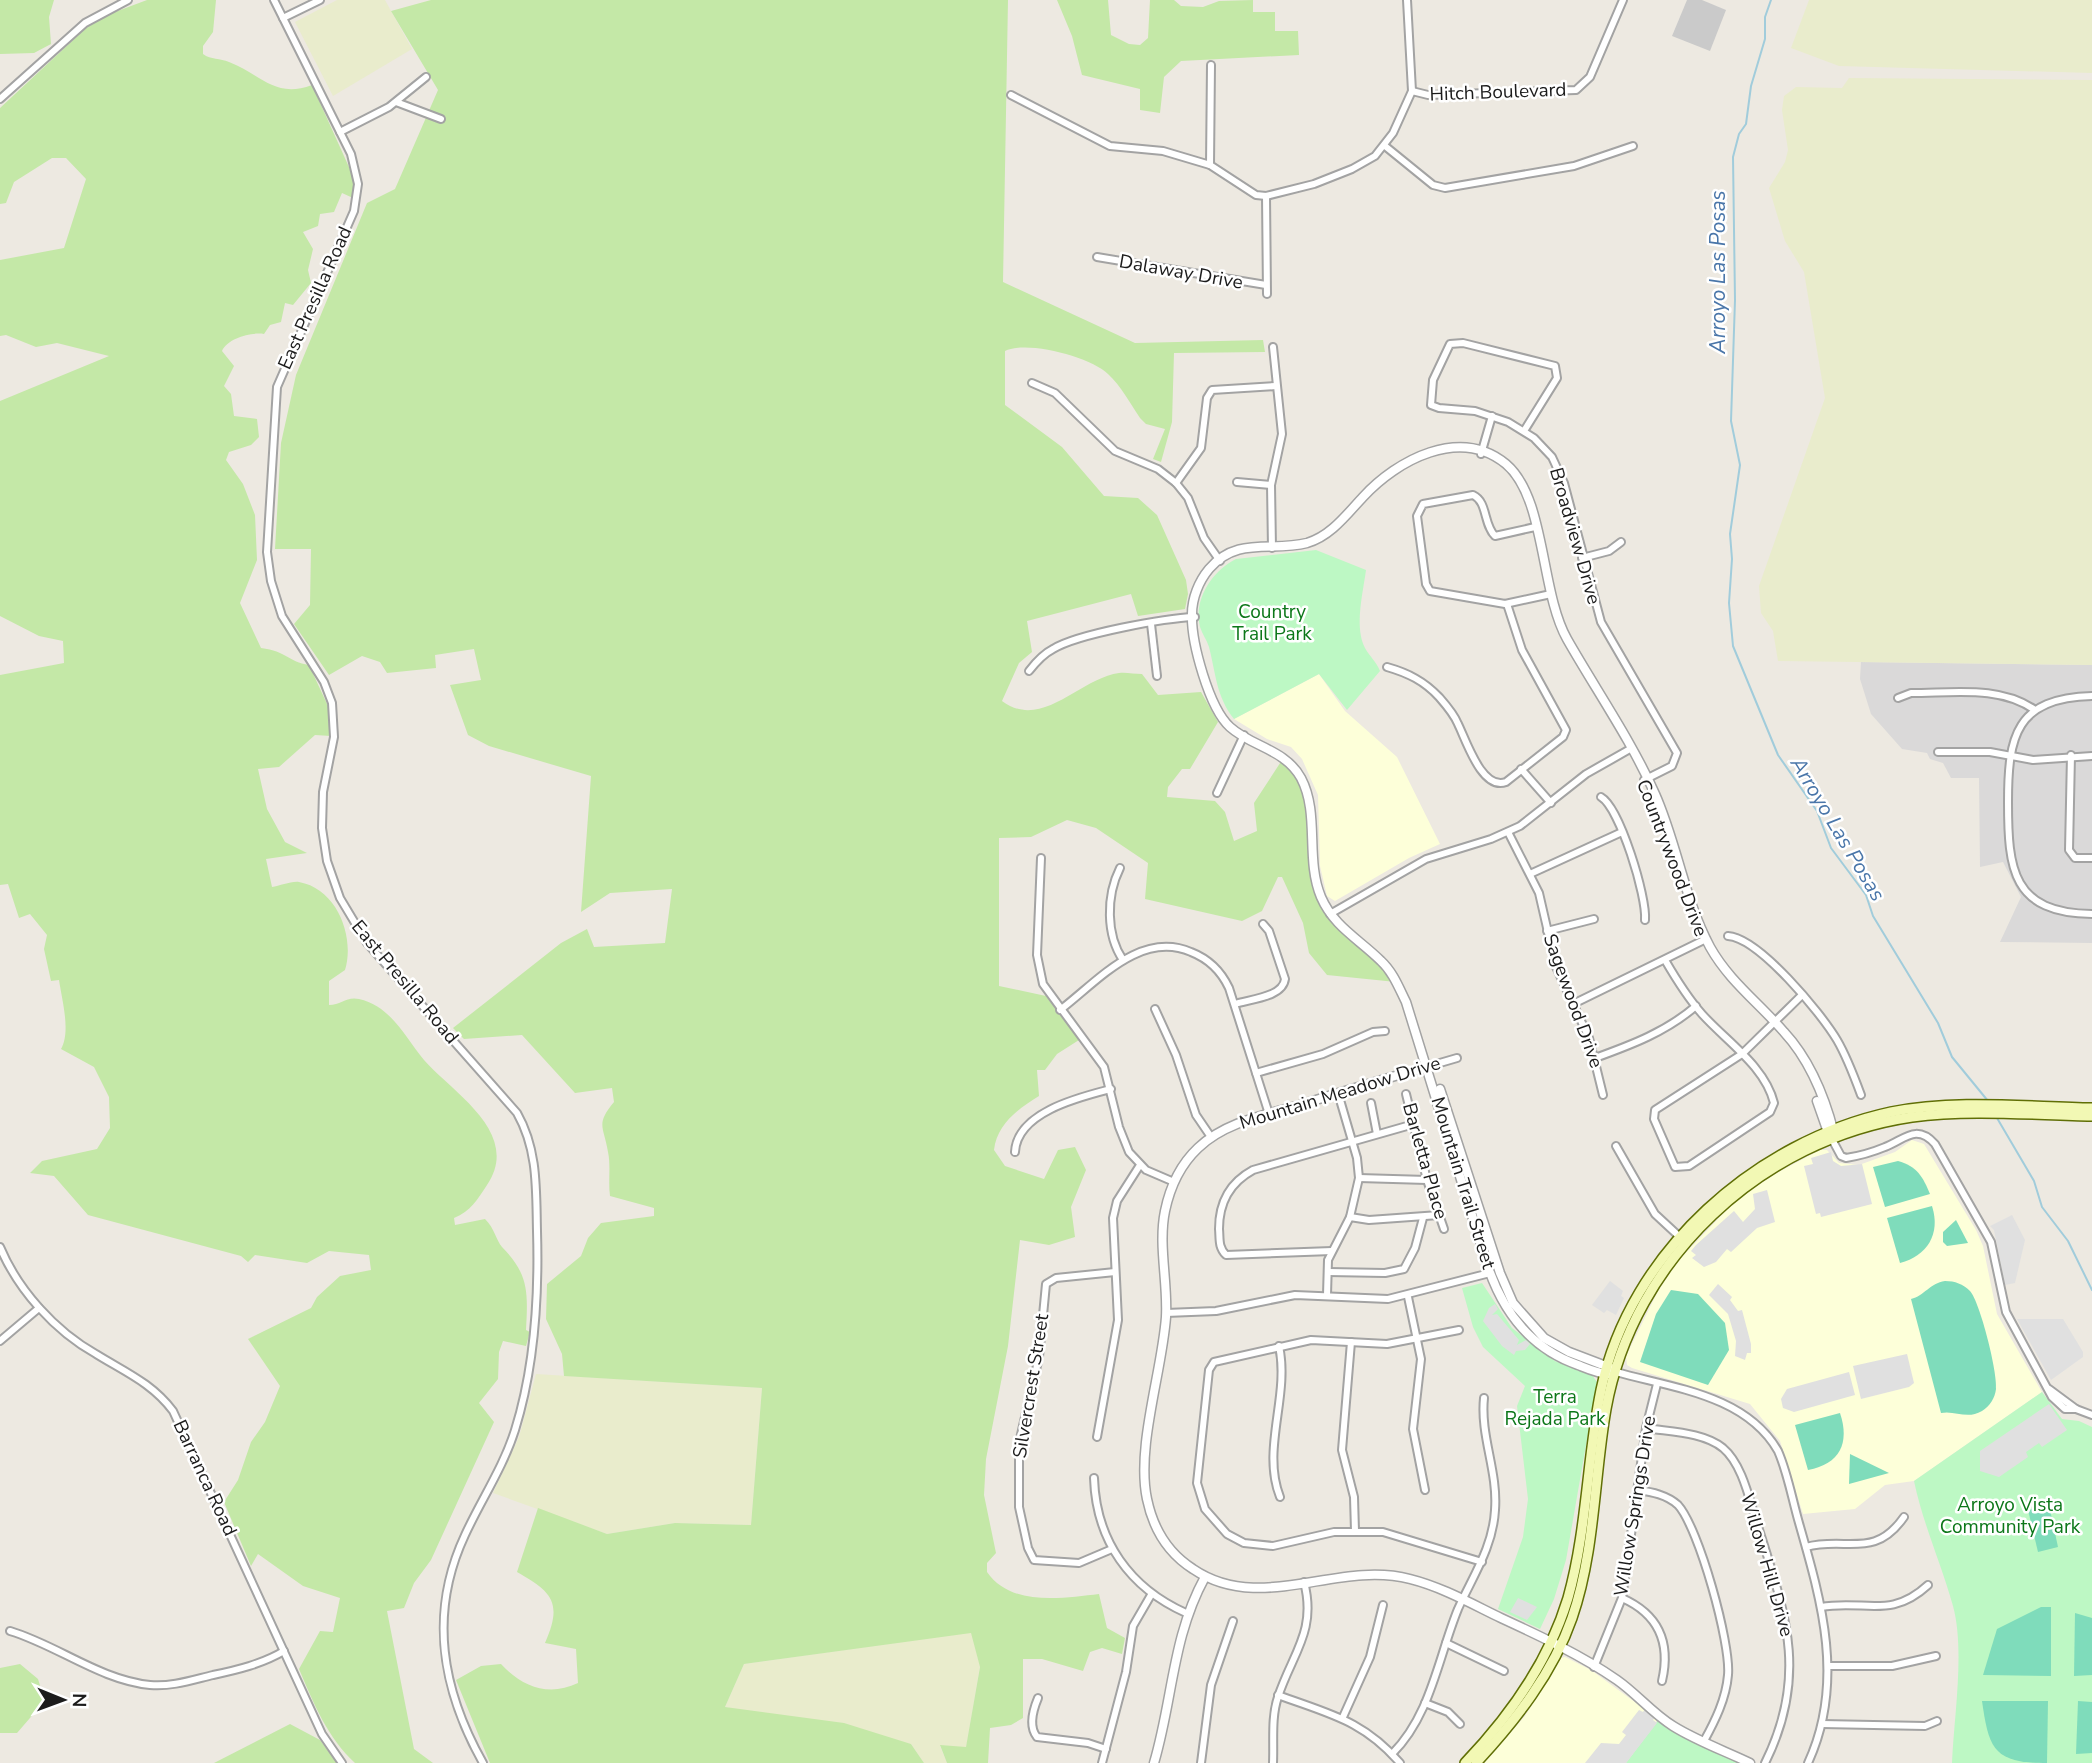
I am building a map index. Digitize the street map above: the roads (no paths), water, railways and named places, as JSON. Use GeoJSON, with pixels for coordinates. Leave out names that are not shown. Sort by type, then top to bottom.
{"type":"FeatureCollection","features":[{"type":"Feature","properties":{"kind":"main road"},"geometry":{"type":"LineString","coordinates":[[1465,1763],[1518,1701],[1550,1641],[1573,1575],[1596,1418],[1610,1371],[1649,1296],[1684,1240],[1751,1174],[1797,1144],[1832,1136],[1894,1112],[2092,1108]]}},
{"type":"Feature","properties":{"kind":"main road"},"geometry":{"type":"LineString","coordinates":[[2017,1111],[2092,1116]]}},
{"type":"Feature","properties":{"kind":"main road"},"geometry":{"type":"LineString","coordinates":[[1476,1763],[1516,1717],[1559,1647],[1581,1585],[1610,1371]]}},
{"type":"Feature","properties":{"kind":"street"},"geometry":{"type":"LineString","coordinates":[[0,100],[85,23],[128,0]]}},
{"type":"Feature","properties":{"kind":"street","name":"East Presilla Road"},"geometry":{"type":"LineString","coordinates":[[274,0],[355,164],[356,203],[277,387],[268,560],[282,615],[324,682],[331,703],[334,737],[323,792],[322,828],[327,862],[340,898],[367,943],[512,1104],[528,1135],[534,1161],[538,1297],[523,1399],[503,1461],[458,1551],[449,1583],[444,1619],[444,1645],[452,1697],[463,1727],[484,1763]]}},
{"type":"Feature","properties":{"kind":"street"},"geometry":{"type":"LineString","coordinates":[[283,18],[320,0]]}},
{"type":"Feature","properties":{"kind":"street"},"geometry":{"type":"LineString","coordinates":[[1407,0],[1412,90]]}},
{"type":"Feature","properties":{"kind":"street","name":"Hitch Boulevard"},"geometry":{"type":"LineString","coordinates":[[1266,196],[1276,196],[1352,169],[1376,156],[1385,146],[1412,90],[1428,95],[1578,89],[1590,77],[1623,0]]}},
{"type":"Feature","properties":{"kind":"street"},"geometry":{"type":"LineString","coordinates":[[1210,165],[1211,65]]}},
{"type":"Feature","properties":{"kind":"street"},"geometry":{"type":"LineString","coordinates":[[340,132],[396,102],[426,77]]}},
{"type":"Feature","properties":{"kind":"street"},"geometry":{"type":"LineString","coordinates":[[1011,95],[1110,146],[1163,151],[1210,165],[1255,195],[1266,196]]}},
{"type":"Feature","properties":{"kind":"street"},"geometry":{"type":"LineString","coordinates":[[396,102],[441,119]]}},
{"type":"Feature","properties":{"kind":"street"},"geometry":{"type":"LineString","coordinates":[[1385,146],[1431,183],[1442,188],[1574,166],[1633,146]]}},
{"type":"Feature","properties":{"kind":"street","name":"Dalaway Drive"},"geometry":{"type":"LineString","coordinates":[[1266,196],[1267,293]]}},
{"type":"Feature","properties":{"kind":"street","name":"Dalaway Drive"},"geometry":{"type":"LineString","coordinates":[[1097,257],[1266,285]]}},
{"type":"Feature","properties":{"kind":"street","name":"Broadview Drive"},"geometry":{"type":"LineString","coordinates":[[1524,431],[1557,378],[1557,368],[1542,361],[1452,342],[1445,349],[1437,368],[1430,394],[1431,405],[1492,416],[1524,431],[1544,447],[1557,466],[1601,622],[1677,753],[1672,766],[1646,779]]}},
{"type":"Feature","properties":{"kind":"street"},"geometry":{"type":"LineString","coordinates":[[1272,547],[1271,485],[1282,434],[1273,347]]}},
{"type":"Feature","properties":{"kind":"street"},"geometry":{"type":"LineString","coordinates":[[1032,383],[1055,393],[1115,451],[1158,469],[1176,483],[1188,498],[1204,538],[1220,561],[1238,549],[1304,544],[1326,534],[1380,478],[1404,463],[1441,450],[1482,452],[1492,416]]}},
{"type":"Feature","properties":{"kind":"street"},"geometry":{"type":"LineString","coordinates":[[1176,483],[1201,448],[1207,398],[1212,390],[1276,386]]}},
{"type":"Feature","properties":{"kind":"street","name":"Countrywood Drive"},"geometry":{"type":"LineString","coordinates":[[1482,452],[1508,466],[1527,495],[1549,595],[1564,633],[1665,816],[1704,940],[1730,977],[1806,1062],[1832,1136]]}},
{"type":"Feature","properties":{"kind":"street"},"geometry":{"type":"LineString","coordinates":[[1237,482],[1271,485]]}},
{"type":"Feature","properties":{"kind":"street"},"geometry":{"type":"LineString","coordinates":[[1533,528],[1495,536],[1488,525],[1482,502],[1474,495],[1428,503],[1419,508],[1417,516],[1426,584],[1430,591],[1507,604],[1549,595]]}},
{"type":"Feature","properties":{"kind":"street"},"geometry":{"type":"LineString","coordinates":[[1582,558],[1609,551],[1621,542]]}},
{"type":"Feature","properties":{"kind":"street","name":"Mountain Trail Street"},"geometry":{"type":"LineString","coordinates":[[1220,561],[1202,579],[1193,617],[1211,701],[1227,725],[1284,757],[1302,780],[1309,803],[1315,881],[1331,913],[1348,932],[1392,968],[1405,992],[1499,1270],[1513,1303],[1535,1330],[1550,1342],[1610,1371]]}},
{"type":"Feature","properties":{"kind":"street"},"geometry":{"type":"LineString","coordinates":[[1387,667],[1414,677],[1437,695],[1457,720],[1470,751],[1490,781],[1503,784],[1563,737],[1566,730],[1522,650],[1507,604]]}},
{"type":"Feature","properties":{"kind":"street"},"geometry":{"type":"LineString","coordinates":[[1029,671],[1042,656],[1058,646],[1193,617]]}},
{"type":"Feature","properties":{"kind":"street"},"geometry":{"type":"LineString","coordinates":[[1151,624],[1157,676]]}},
{"type":"Feature","properties":{"kind":"street"},"geometry":{"type":"LineString","coordinates":[[1898,698],[1911,693],[2005,694],[2035,710]]}},
{"type":"Feature","properties":{"kind":"street"},"geometry":{"type":"LineString","coordinates":[[2092,696],[2059,698],[2035,710],[2019,729],[2008,756],[2008,849],[2017,877],[2037,901],[2054,910],[2092,914]]}},
{"type":"Feature","properties":{"kind":"street"},"geometry":{"type":"LineString","coordinates":[[1217,793],[1244,735]]}},
{"type":"Feature","properties":{"kind":"street"},"geometry":{"type":"LineString","coordinates":[[1331,913],[1426,859],[1508,832],[1551,803],[1586,774],[1629,750]]}},
{"type":"Feature","properties":{"kind":"street"},"geometry":{"type":"LineString","coordinates":[[1938,752],[1990,752],[2033,760],[2071,755],[2092,756]]}},
{"type":"Feature","properties":{"kind":"street"},"geometry":{"type":"LineString","coordinates":[[2071,755],[2069,850],[2075,858],[2092,858]]}},
{"type":"Feature","properties":{"kind":"street"},"geometry":{"type":"LineString","coordinates":[[1521,769],[1551,803]]}},
{"type":"Feature","properties":{"kind":"street"},"geometry":{"type":"LineString","coordinates":[[1601,797],[1610,804],[1622,832],[1645,900],[1645,920]]}},
{"type":"Feature","properties":{"kind":"street","name":"Sagewood Drive"},"geometry":{"type":"LineString","coordinates":[[1508,832],[1539,893],[1556,967],[1595,1058],[1603,1095]]}},
{"type":"Feature","properties":{"kind":"street"},"geometry":{"type":"LineString","coordinates":[[1530,874],[1622,832]]}},
{"type":"Feature","properties":{"kind":"street"},"geometry":{"type":"LineString","coordinates":[[1041,858],[1038,969],[1047,992],[1099,1059],[1111,1089],[1122,1138],[1140,1165],[1158,1178],[1174,1182]]}},
{"type":"Feature","properties":{"kind":"street"},"geometry":{"type":"LineString","coordinates":[[1120,868],[1114,881],[1110,930],[1113,945],[1123,960]]}},
{"type":"Feature","properties":{"kind":"street"},"geometry":{"type":"LineString","coordinates":[[1547,932],[1594,919]]}},
{"type":"Feature","properties":{"kind":"street"},"geometry":{"type":"LineString","coordinates":[[1235,1004],[1278,991],[1284,985],[1275,948],[1269,931],[1263,924]]}},
{"type":"Feature","properties":{"kind":"street"},"geometry":{"type":"LineString","coordinates":[[1728,936],[1746,942],[1802,995],[1838,1041],[1861,1095]]}},
{"type":"Feature","properties":{"kind":"street"},"geometry":{"type":"LineString","coordinates":[[1573,1004],[1704,940]]}},
{"type":"Feature","properties":{"kind":"street"},"geometry":{"type":"LineString","coordinates":[[1060,1010],[1123,960],[1152,947],[1186,949],[1219,970],[1235,1004],[1269,1114]]}},
{"type":"Feature","properties":{"kind":"street"},"geometry":{"type":"LineString","coordinates":[[1665,960],[1696,1006],[1742,1054],[1766,1084],[1774,1100],[1772,1110],[1689,1166],[1680,1168],[1673,1165],[1668,1155],[1653,1117],[1654,1111],[1742,1054],[1802,995]]}},
{"type":"Feature","properties":{"kind":"street"},"geometry":{"type":"LineString","coordinates":[[1595,1058],[1643,1040],[1676,1022],[1696,1006]]}},
{"type":"Feature","properties":{"kind":"street"},"geometry":{"type":"LineString","coordinates":[[1156,1009],[1176,1055],[1196,1115],[1211,1137]]}},
{"type":"Feature","properties":{"kind":"street"},"geometry":{"type":"LineString","coordinates":[[1256,1073],[1323,1054],[1369,1034],[1385,1031]]}},
{"type":"Feature","properties":{"kind":"street","name":"Mountain Meadow Drive"},"geometry":{"type":"LineString","coordinates":[[1457,1058],[1230,1126],[1211,1137],[1190,1157],[1174,1182],[1164,1218],[1166,1313],[1145,1461],[1145,1488],[1153,1522],[1181,1560],[1205,1577],[1234,1587],[1253,1589],[1350,1574],[1394,1575],[1425,1583],[1550,1641],[1628,1688],[1660,1718],[1750,1763]]}},
{"type":"Feature","properties":{"kind":"street","name":"Mountain Trail Street"},"geometry":{"type":"LineString","coordinates":[[1430,1066],[1490,1273],[1510,1315],[1535,1343],[1559,1358],[1717,1401],[1747,1416],[1767,1433],[1784,1465],[1806,1547],[1821,1607],[1829,1666],[1822,1724],[1808,1763]]}},
{"type":"Feature","properties":{"kind":"street"},"geometry":{"type":"LineString","coordinates":[[1015,1152],[1020,1135],[1044,1113],[1069,1101],[1111,1089]]}},
{"type":"Feature","properties":{"kind":"street"},"geometry":{"type":"LineString","coordinates":[[1327,1295],[1332,1251],[1350,1217],[1359,1178],[1338,1093]]}},
{"type":"Feature","properties":{"kind":"street","name":"Barletta Place"},"geometry":{"type":"LineString","coordinates":[[1406,1094],[1427,1180],[1444,1229]]}},
{"type":"Feature","properties":{"kind":"street"},"geometry":{"type":"LineString","coordinates":[[1371,1103],[1377,1134]]}},
{"type":"Feature","properties":{"kind":"street"},"geometry":{"type":"LineString","coordinates":[[1332,1251],[1229,1256],[1220,1247],[1222,1202],[1245,1174],[1414,1124]]}},
{"type":"Feature","properties":{"kind":"street"},"geometry":{"type":"LineString","coordinates":[[1832,1136],[1846,1158],[1888,1147],[1907,1134],[1922,1134],[1935,1144],[1988,1234],[2006,1312],[2055,1402],[2065,1409],[2076,1409],[2092,1415]]}},
{"type":"Feature","properties":{"kind":"street"},"geometry":{"type":"LineString","coordinates":[[1616,1146],[1655,1214],[1684,1240]]}},
{"type":"Feature","properties":{"kind":"street"},"geometry":{"type":"LineString","coordinates":[[1097,1437],[1118,1320],[1112,1230],[1115,1207],[1140,1165]]}},
{"type":"Feature","properties":{"kind":"street"},"geometry":{"type":"LineString","coordinates":[[1359,1178],[1427,1180]]}},
{"type":"Feature","properties":{"kind":"street"},"geometry":{"type":"LineString","coordinates":[[1350,1217],[1368,1220],[1410,1216],[1423,1218],[1439,1214]]}},
{"type":"Feature","properties":{"kind":"street"},"geometry":{"type":"LineString","coordinates":[[1328,1272],[1385,1273],[1404,1269],[1411,1257],[1423,1218]]}},
{"type":"Feature","properties":{"kind":"street","name":"Barranca Road"},"geometry":{"type":"LineString","coordinates":[[0,1247],[18,1281],[39,1308],[82,1345],[148,1384],[173,1411],[325,1740],[342,1763]]}},
{"type":"Feature","properties":{"kind":"street","name":"Silvercrest Street"},"geometry":{"type":"LineString","coordinates":[[1112,1549],[1079,1563],[1034,1560],[1027,1544],[1017,1486],[1021,1428],[1039,1357],[1046,1284],[1056,1278],[1115,1272]]}},
{"type":"Feature","properties":{"kind":"street"},"geometry":{"type":"LineString","coordinates":[[1166,1313],[1216,1311],[1295,1295],[1327,1295],[1367,1300],[1408,1297],[1490,1273]]}},
{"type":"Feature","properties":{"kind":"street"},"geometry":{"type":"LineString","coordinates":[[1408,1297],[1422,1369],[1413,1408],[1413,1433],[1425,1490]]}},
{"type":"Feature","properties":{"kind":"street"},"geometry":{"type":"LineString","coordinates":[[0,1341],[39,1308]]}},
{"type":"Feature","properties":{"kind":"street"},"geometry":{"type":"LineString","coordinates":[[1459,1330],[1387,1344],[1322,1339],[1279,1346],[1212,1364],[1196,1471],[1200,1498],[1221,1528],[1237,1540],[1252,1545],[1273,1546],[1334,1532],[1355,1531],[1405,1536],[1482,1562]]}},
{"type":"Feature","properties":{"kind":"street"},"geometry":{"type":"LineString","coordinates":[[1351,1342],[1342,1450],[1354,1497],[1355,1531]]}},
{"type":"Feature","properties":{"kind":"street"},"geometry":{"type":"LineString","coordinates":[[1279,1346],[1283,1367],[1273,1465],[1280,1497]]}},
{"type":"Feature","properties":{"kind":"street","name":"Willow Springs Drive"},"geometry":{"type":"LineString","coordinates":[[1594,1667],[1622,1598],[1646,1428],[1657,1384]]}},
{"type":"Feature","properties":{"kind":"street"},"geometry":{"type":"LineString","coordinates":[[1392,1754],[1413,1730],[1463,1599],[1482,1562],[1492,1531],[1496,1508],[1494,1479],[1484,1429],[1484,1398]]}},
{"type":"Feature","properties":{"kind":"street","name":"Willow Hill Drive"},"geometry":{"type":"LineString","coordinates":[[1646,1428],[1700,1437],[1721,1447],[1735,1463],[1750,1503],[1783,1607],[1791,1653],[1789,1692],[1783,1720],[1765,1763]]}},
{"type":"Feature","properties":{"kind":"street"},"geometry":{"type":"LineString","coordinates":[[1094,1478],[1099,1510],[1112,1549],[1126,1572],[1152,1595],[1186,1613]]}},
{"type":"Feature","properties":{"kind":"street"},"geometry":{"type":"LineString","coordinates":[[1638,1490],[1672,1500],[1686,1516],[1721,1621],[1727,1647],[1728,1675],[1723,1702],[1704,1741]]}},
{"type":"Feature","properties":{"kind":"street"},"geometry":{"type":"LineString","coordinates":[[1806,1547],[1826,1543],[1854,1546],[1875,1542],[1893,1531],[1904,1517]]}},
{"type":"Feature","properties":{"kind":"street"},"geometry":{"type":"LineString","coordinates":[[1154,1763],[1186,1613],[1205,1577]]}},
{"type":"Feature","properties":{"kind":"street"},"geometry":{"type":"LineString","coordinates":[[1273,1763],[1278,1695],[1307,1626],[1309,1604],[1304,1582]]}},
{"type":"Feature","properties":{"kind":"street"},"geometry":{"type":"LineString","coordinates":[[1821,1607],[1844,1604],[1880,1608],[1919,1593],[1928,1585]]}},
{"type":"Feature","properties":{"kind":"street"},"geometry":{"type":"LineString","coordinates":[[1102,1763],[1126,1672],[1133,1626],[1152,1595]]}},
{"type":"Feature","properties":{"kind":"street"},"geometry":{"type":"LineString","coordinates":[[1622,1598],[1648,1614],[1659,1628],[1665,1656],[1662,1681]]}},
{"type":"Feature","properties":{"kind":"street"},"geometry":{"type":"LineString","coordinates":[[1343,1717],[1373,1648],[1382,1605]]}},
{"type":"Feature","properties":{"kind":"street"},"geometry":{"type":"LineString","coordinates":[[1201,1763],[1211,1685],[1233,1621]]}},
{"type":"Feature","properties":{"kind":"street"},"geometry":{"type":"LineString","coordinates":[[10,1631],[42,1641],[117,1678],[150,1685],[182,1683],[240,1669],[284,1651]]}},
{"type":"Feature","properties":{"kind":"street"},"geometry":{"type":"LineString","coordinates":[[1446,1643],[1504,1671]]}},
{"type":"Feature","properties":{"kind":"street"},"geometry":{"type":"LineString","coordinates":[[1829,1666],[1892,1666],[1936,1656]]}},
{"type":"Feature","properties":{"kind":"street"},"geometry":{"type":"LineString","coordinates":[[1278,1695],[1343,1717],[1375,1737],[1400,1763]]}},
{"type":"Feature","properties":{"kind":"street"},"geometry":{"type":"LineString","coordinates":[[1038,1698],[1032,1720],[1033,1732],[1038,1737],[1088,1743],[1106,1749]]}},
{"type":"Feature","properties":{"kind":"street"},"geometry":{"type":"LineString","coordinates":[[1425,1703],[1448,1712],[1460,1724]]}},
{"type":"Feature","properties":{"kind":"street"},"geometry":{"type":"LineString","coordinates":[[1822,1724],[1925,1726],[1937,1721]]}},
{"type":"Feature","properties":{"kind":"waterway","name":"Arroyo Las Posas"},"geometry":{"type":"LineString","coordinates":[[1771,0],[1765,17],[1765,39],[1751,86],[1746,124],[1739,134],[1733,157],[1735,300],[1731,421],[1740,465],[1730,534],[1732,559],[1729,603],[1733,646],[1778,755],[1817,811],[1831,848],[1866,895],[1873,916],[1938,1023],[1952,1057],[1988,1101]]}},
{"type":"Feature","properties":{"kind":"waterway","name":"Arroyo Las Posas"},"geometry":{"type":"LineString","coordinates":[[1997,1118],[2034,1181],[2042,1207],[2068,1241],[2092,1290]]}},
{"type":"Feature","properties":{"kind":"park label","name":"Country Trail Park"},"geometry":{"type":"Point","coordinates":[1272,623]}},
{"type":"Feature","properties":{"kind":"park label","name":"Terra Rejada Park"},"geometry":{"type":"Point","coordinates":[1555,1408]}},
{"type":"Feature","properties":{"kind":"park label","name":"Arroyo Vista Community Park"},"geometry":{"type":"Point","coordinates":[2010,1516]}}]}
